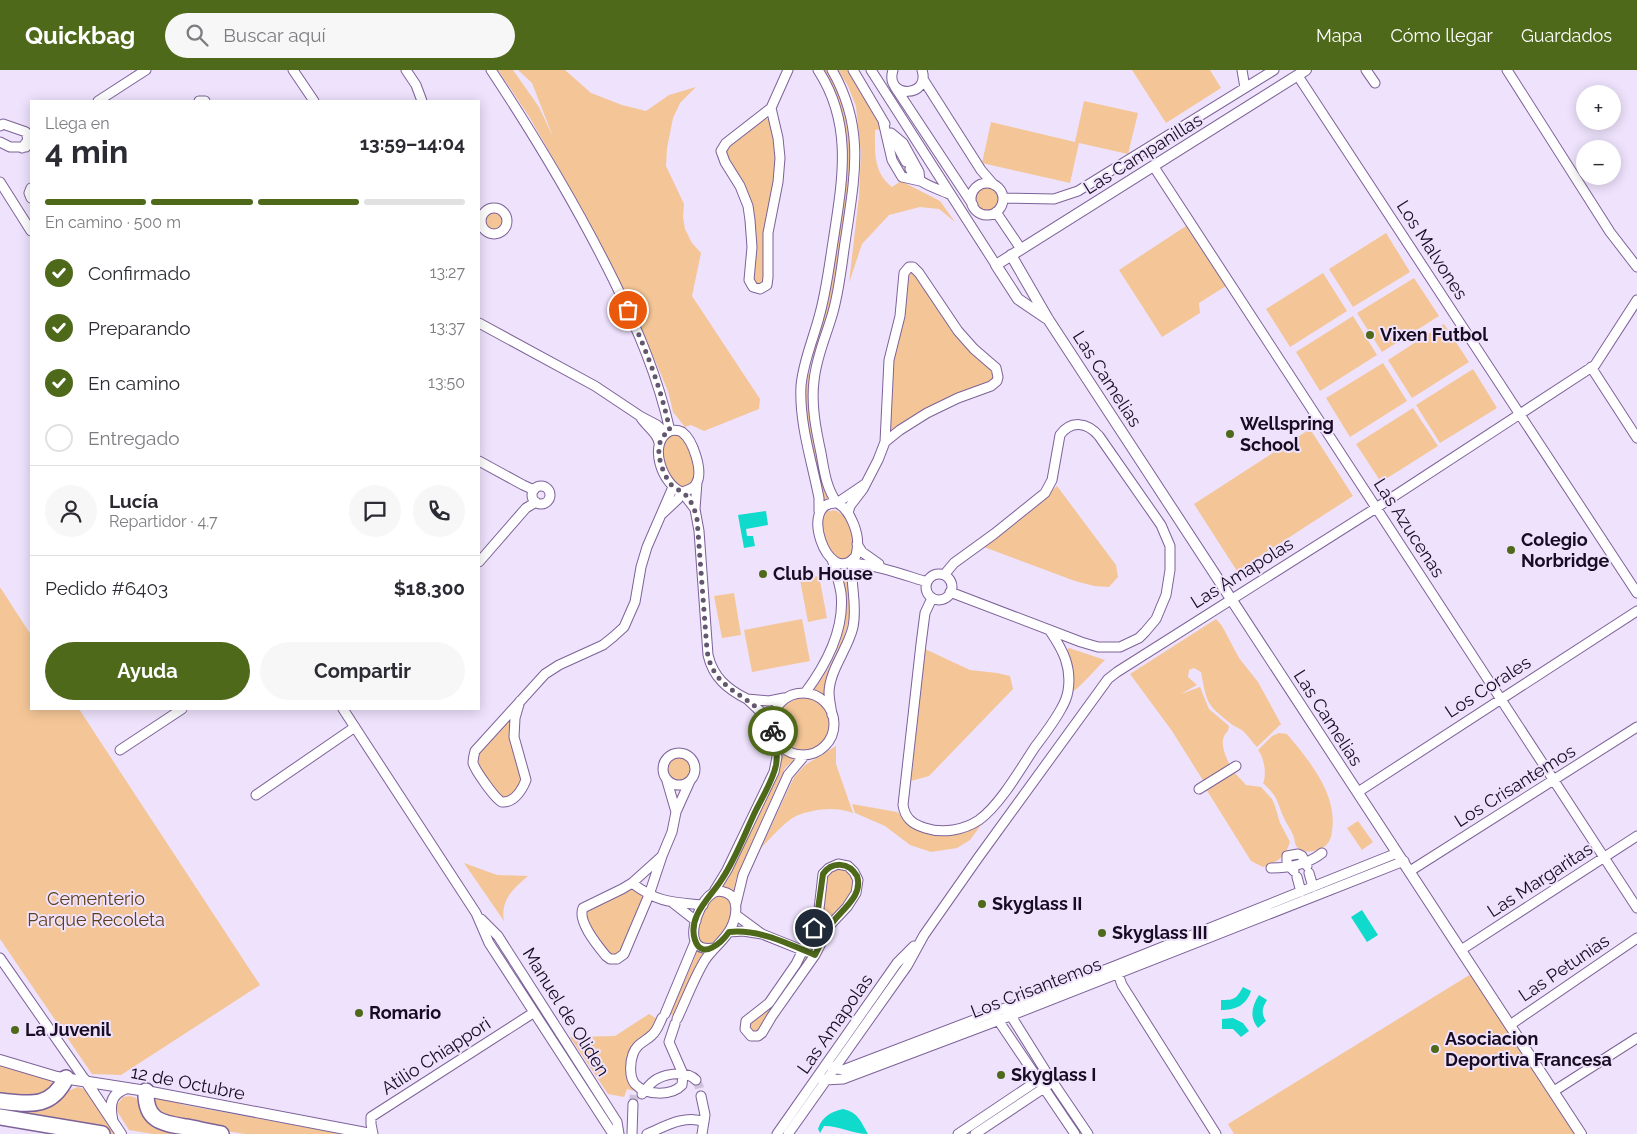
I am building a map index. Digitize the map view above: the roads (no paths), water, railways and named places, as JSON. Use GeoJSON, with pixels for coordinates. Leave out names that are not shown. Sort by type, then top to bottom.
{"type":"FeatureCollection","features":[{"type":"Feature","properties":{"kind":"highway"},"geometry":{"type":"LineString","coordinates":[[0,1101],[26,1103],[44,1101],[58,1092],[66,1078]]}},
{"type":"Feature","properties":{"kind":"highway"},"geometry":{"type":"LineString","coordinates":[[146,1091],[148,1108],[151,1114],[160,1122],[220,1134]]}},
{"type":"Feature","properties":{"kind":"highway"},"geometry":{"type":"LineString","coordinates":[[0,1117],[101,1134]]}},
{"type":"Feature","properties":{"kind":"street"},"geometry":{"type":"LineString","coordinates":[[100,100],[146,70]]}},
{"type":"Feature","properties":{"kind":"street"},"geometry":{"type":"LineString","coordinates":[[293,70],[313,100]]}},
{"type":"Feature","properties":{"kind":"street"},"geometry":{"type":"LineString","coordinates":[[406,70],[416,85],[422,100]]}},
{"type":"Feature","properties":{"kind":"street"},"geometry":{"type":"LineString","coordinates":[[491,70],[564,187],[610,272],[653,368],[664,403],[668,432],[659,442]]}},
{"type":"Feature","properties":{"kind":"street"},"geometry":{"type":"LineString","coordinates":[[805,693],[820,670],[834,639],[841,609],[839,584],[832,559],[821,541],[818,523],[819,498],[802,412],[801,387],[806,362],[820,316],[828,275],[843,159],[842,135],[838,118],[827,87],[818,70]]}},
{"type":"Feature","properties":{"kind":"street"},"geometry":{"type":"LineString","coordinates":[[480,324],[595,386],[668,432],[682,432],[690,442],[697,459],[695,509],[699,531],[707,650],[710,663],[722,682],[734,692],[747,699],[764,715],[780,745],[787,751],[805,755],[814,753],[822,748],[832,733],[834,724],[830,686],[833,674],[850,636],[855,614],[852,561],[857,544],[848,513],[841,505],[836,503],[827,481],[814,412],[814,382],[836,299],[852,194],[856,153],[854,128],[850,114],[844,95],[832,70]]}},
{"type":"Feature","properties":{"kind":"street"},"geometry":{"type":"LineString","coordinates":[[853,70],[891,133],[910,170],[949,194]]}},
{"type":"Feature","properties":{"kind":"street","name":"Las Camelias"},"geometry":{"type":"LineString","coordinates":[[871,70],[1018,299],[1048,320]]}},
{"type":"Feature","properties":{"kind":"street"},"geometry":{"type":"LineString","coordinates":[[885,70],[972,206],[980,214],[985,215],[996,212],[1003,204],[1002,193],[981,170],[922,75]]}},
{"type":"Feature","properties":{"kind":"street"},"geometry":{"type":"LineString","coordinates":[[892,70],[894,84],[904,92],[918,88],[922,75]]}},
{"type":"Feature","properties":{"kind":"street"},"geometry":{"type":"LineString","coordinates":[[1242,70],[1245,88]]}},
{"type":"Feature","properties":{"kind":"street"},"geometry":{"type":"LineString","coordinates":[[1003,198],[1054,199],[1078,191],[1272,70]]}},
{"type":"Feature","properties":{"kind":"street"},"geometry":{"type":"LineString","coordinates":[[1366,70],[1375,83]]}},
{"type":"Feature","properties":{"kind":"street"},"geometry":{"type":"LineString","coordinates":[[1507,70],[1610,232],[1637,266]]}},
{"type":"Feature","properties":{"kind":"street"},"geometry":{"type":"LineString","coordinates":[[771,108],[779,145],[779,167],[768,234],[768,282],[765,288],[760,289],[753,287],[749,280],[752,246],[748,206],[740,186],[725,162],[721,151],[726,143],[771,108],[785,72]]}},
{"type":"Feature","properties":{"kind":"street","name":"Las Campanillas"},"geometry":{"type":"LineString","coordinates":[[996,265],[1302,73]]}},
{"type":"Feature","properties":{"kind":"street","name":"Los Malvones"},"geometry":{"type":"LineString","coordinates":[[1302,73],[1637,593]]}},
{"type":"Feature","properties":{"kind":"street"},"geometry":{"type":"LineString","coordinates":[[883,121],[892,160],[902,177],[910,170]]}},
{"type":"Feature","properties":{"kind":"street"},"geometry":{"type":"LineString","coordinates":[[0,142],[10,147],[27,147],[29,132],[1,124]]}},
{"type":"Feature","properties":{"kind":"street"},"geometry":{"type":"LineString","coordinates":[[891,133],[903,143],[919,172],[910,170]]}},
{"type":"Feature","properties":{"kind":"street","name":"Las Azucenas"},"geometry":{"type":"LineString","coordinates":[[1154,167],[1637,908]]}},
{"type":"Feature","properties":{"kind":"street"},"geometry":{"type":"LineString","coordinates":[[0,182],[30,229]]}},
{"type":"Feature","properties":{"kind":"street"},"geometry":{"type":"LineString","coordinates":[[972,206],[972,194],[978,186],[989,183],[994,185]]}},
{"type":"Feature","properties":{"kind":"street"},"geometry":{"type":"LineString","coordinates":[[480,237],[498,234],[505,229],[507,225],[506,216],[500,209],[491,208],[483,213],[480,226],[488,234]]}},
{"type":"Feature","properties":{"kind":"street"},"geometry":{"type":"LineString","coordinates":[[996,212],[1021,249]]}},
{"type":"Feature","properties":{"kind":"street","name":"Las Camelias"},"geometry":{"type":"LineString","coordinates":[[1011,256],[1048,320],[1581,1134]]}},
{"type":"Feature","properties":{"kind":"street"},"geometry":{"type":"LineString","coordinates":[[848,513],[850,506],[866,484],[885,442],[889,360],[900,316],[904,273],[909,267],[913,267],[920,273],[965,340],[996,368],[998,377],[991,386],[958,398],[927,413],[885,442]]}},
{"type":"Feature","properties":{"kind":"street","name":"Las Amapolas"},"geometry":{"type":"LineString","coordinates":[[777,1134],[907,966],[924,935],[996,832],[1108,679],[1116,672],[1376,508],[1592,367],[1596,364],[1637,300]]}},
{"type":"Feature","properties":{"kind":"street"},"geometry":{"type":"LineString","coordinates":[[806,362],[817,365]]}},
{"type":"Feature","properties":{"kind":"street"},"geometry":{"type":"LineString","coordinates":[[1592,367],[1637,438]]}},
{"type":"Feature","properties":{"kind":"street"},"geometry":{"type":"LineString","coordinates":[[640,416],[644,424],[657,436],[662,468],[673,487],[682,492],[695,509]]}},
{"type":"Feature","properties":{"kind":"street"},"geometry":{"type":"LineString","coordinates":[[944,575],[954,563],[1002,528],[1045,493],[1052,480],[1058,441],[1064,429],[1077,424],[1083,424],[1091,428],[1099,436],[1146,503],[1166,535],[1170,546],[1169,584],[1156,619],[1139,638],[1126,645],[1113,648],[1098,647],[1050,631],[950,592]]}},
{"type":"Feature","properties":{"kind":"street"},"geometry":{"type":"LineString","coordinates":[[480,462],[534,490]]}},
{"type":"Feature","properties":{"kind":"street"},"geometry":{"type":"LineString","coordinates":[[520,702],[515,718],[514,737],[526,780],[512,800],[502,802],[494,797],[476,769],[474,755],[530,688],[552,669],[603,645],[624,627],[635,602],[646,547],[656,523],[682,492],[691,489],[697,482]]}},
{"type":"Feature","properties":{"kind":"street"},"geometry":{"type":"LineString","coordinates":[[819,511],[825,505],[836,503],[866,484]]}},
{"type":"Feature","properties":{"kind":"street"},"geometry":{"type":"LineString","coordinates":[[480,561],[526,508],[536,502],[544,503],[549,499],[550,494],[542,486],[534,490],[532,495],[536,502]]}},
{"type":"Feature","properties":{"kind":"street"},"geometry":{"type":"LineString","coordinates":[[662,514],[664,504],[673,487]]}},
{"type":"Feature","properties":{"kind":"street"},"geometry":{"type":"LineString","coordinates":[[857,544],[866,556],[888,570]]}},
{"type":"Feature","properties":{"kind":"street"},"geometry":{"type":"LineString","coordinates":[[832,559],[837,563],[852,561],[927,582]]}},
{"type":"Feature","properties":{"kind":"street"},"geometry":{"type":"LineString","coordinates":[[932,575],[944,575],[951,582],[950,592],[942,599],[932,598],[927,591],[927,582],[932,575]]}},
{"type":"Feature","properties":{"kind":"street"},"geometry":{"type":"LineString","coordinates":[[932,598],[925,613],[903,805],[906,817],[925,828],[943,831],[953,830],[969,826],[985,816],[998,801],[1062,709],[1068,691],[1067,664],[1064,652],[1050,631]]}},
{"type":"Feature","properties":{"kind":"street","name":"Los Corales"},"geometry":{"type":"LineString","coordinates":[[1358,792],[1637,611]]}},
{"type":"Feature","properties":{"kind":"street"},"geometry":{"type":"LineString","coordinates":[[747,699],[769,701],[805,693],[814,695],[822,700],[828,706],[832,715]]}},
{"type":"Feature","properties":{"kind":"street"},"geometry":{"type":"LineString","coordinates":[[651,1037],[664,1016],[695,942],[694,928],[703,905],[728,870],[774,772],[777,750],[772,720],[780,703],[787,697]]}},
{"type":"Feature","properties":{"kind":"street"},"geometry":{"type":"LineString","coordinates":[[120,750],[180,710]]}},
{"type":"Feature","properties":{"kind":"street","name":"Manuel de Oliden"},"geometry":{"type":"LineString","coordinates":[[344,710],[476,914],[489,943],[533,1013],[613,1134]]}},
{"type":"Feature","properties":{"kind":"street"},"geometry":{"type":"LineString","coordinates":[[256,794],[355,727]]}},
{"type":"Feature","properties":{"kind":"street","name":"Los Crisantemos"},"geometry":{"type":"LineString","coordinates":[[1410,871],[1555,781],[1637,727]]}},
{"type":"Feature","properties":{"kind":"street"},"geometry":{"type":"LineString","coordinates":[[662,856],[632,883],[613,895],[586,905],[581,913],[583,922],[606,956],[613,960],[621,958],[624,954],[649,895],[672,832],[676,812],[695,771],[693,761],[686,754],[676,752],[671,754],[664,762],[662,772],[667,781],[676,812]]}},
{"type":"Feature","properties":{"kind":"street"},"geometry":{"type":"LineString","coordinates":[[669,1042],[676,1021],[705,961],[729,932],[736,915],[742,875],[784,783],[791,771],[805,755]]}},
{"type":"Feature","properties":{"kind":"street"},"geometry":{"type":"LineString","coordinates":[[1199,789],[1236,766]]}},
{"type":"Feature","properties":{"kind":"street"},"geometry":{"type":"LineString","coordinates":[[667,781],[676,785],[682,785],[691,780]]}},
{"type":"Feature","properties":{"kind":"street","name":"Las Margaritas"},"geometry":{"type":"LineString","coordinates":[[1461,950],[1637,836]]}},
{"type":"Feature","properties":{"kind":"street"},"geometry":{"type":"LineString","coordinates":[[1322,853],[1307,868],[1294,872],[1271,868],[1287,856],[1298,854],[1322,853]]}},
{"type":"Feature","properties":{"kind":"street"},"geometry":{"type":"LineString","coordinates":[[1298,854],[1307,868],[1308,891]]}},
{"type":"Feature","properties":{"kind":"street"},"geometry":{"type":"LineString","coordinates":[[1287,856],[1286,862],[1308,891]]}},
{"type":"Feature","properties":{"kind":"street","name":"Los Crisantemos"},"geometry":{"type":"LineString","coordinates":[[822,1078],[843,1079],[916,1047],[1261,912],[1308,891],[1400,857]]}},
{"type":"Feature","properties":{"kind":"street"},"geometry":{"type":"LineString","coordinates":[[834,865],[848,866],[857,876],[857,889],[847,907],[831,924],[815,955],[762,1033],[754,1036],[748,1034],[744,1027],[746,1020],[773,998],[804,950],[817,918],[823,874],[834,865]]}},
{"type":"Feature","properties":{"kind":"street"},"geometry":{"type":"LineString","coordinates":[[632,883],[649,895],[671,901],[703,905]]}},
{"type":"Feature","properties":{"kind":"street"},"geometry":{"type":"LineString","coordinates":[[713,893],[719,891],[730,894],[736,905]]}},
{"type":"Feature","properties":{"kind":"street"},"geometry":{"type":"LineString","coordinates":[[671,901],[696,921]]}},
{"type":"Feature","properties":{"kind":"street","name":"Manuel de Oliden"},"geometry":{"type":"LineString","coordinates":[[476,914],[498,936],[617,1122],[619,1134]]}},
{"type":"Feature","properties":{"kind":"street"},"geometry":{"type":"LineString","coordinates":[[736,915],[762,934]]}},
{"type":"Feature","properties":{"kind":"street"},"geometry":{"type":"LineString","coordinates":[[729,932],[743,931],[762,934],[815,955]]}},
{"type":"Feature","properties":{"kind":"street","name":"Las Petunias"},"geometry":{"type":"LineString","coordinates":[[1510,1025],[1637,938]]}},
{"type":"Feature","properties":{"kind":"street"},"geometry":{"type":"LineString","coordinates":[[695,942],[702,948],[714,948]]}},
{"type":"Feature","properties":{"kind":"street"},"geometry":{"type":"LineString","coordinates":[[0,958],[86,1080],[121,1134]]}},
{"type":"Feature","properties":{"kind":"street"},"geometry":{"type":"LineString","coordinates":[[1116,969],[1122,985],[1216,1134]]}},
{"type":"Feature","properties":{"kind":"street"},"geometry":{"type":"LineString","coordinates":[[1008,1012],[1088,1134]]}},
{"type":"Feature","properties":{"kind":"street","name":"Atilio Chiappori"},"geometry":{"type":"LineString","coordinates":[[372,1134],[371,1117],[533,1013]]}},
{"type":"Feature","properties":{"kind":"street"},"geometry":{"type":"LineString","coordinates":[[997,1016],[1075,1134]]}},
{"type":"Feature","properties":{"kind":"street"},"geometry":{"type":"LineString","coordinates":[[658,1036],[669,1042],[674,1051],[683,1074],[682,1085],[674,1091],[660,1093],[639,1090],[631,1068],[632,1054],[640,1042],[658,1036]]}},
{"type":"Feature","properties":{"kind":"street"},"geometry":{"type":"LineString","coordinates":[[1554,1091],[1637,1038]]}},
{"type":"Feature","properties":{"kind":"street","name":"Los Crisantemos"},"geometry":{"type":"LineString","coordinates":[[831,1066],[843,1070],[916,1047]]}},
{"type":"Feature","properties":{"kind":"street","name":"12 de Octubre"},"geometry":{"type":"LineString","coordinates":[[0,1060],[66,1078],[86,1080],[372,1134]]}},
{"type":"Feature","properties":{"kind":"street"},"geometry":{"type":"LineString","coordinates":[[639,1090],[658,1078],[683,1074],[694,1078],[694,1081]]}},
{"type":"Feature","properties":{"kind":"street","name":"Las Amapolas"},"geometry":{"type":"LineString","coordinates":[[788,1134],[822,1078]]}},
{"type":"Feature","properties":{"kind":"street"},"geometry":{"type":"LineString","coordinates":[[975,1134],[1050,1078]]}},
{"type":"Feature","properties":{"kind":"street"},"geometry":{"type":"LineString","coordinates":[[958,1134],[1042,1084]]}},
{"type":"Feature","properties":{"kind":"street"},"geometry":{"type":"LineString","coordinates":[[112,1118],[110,1106],[112,1099],[118,1092],[127,1088]]}},
{"type":"Feature","properties":{"kind":"street"},"geometry":{"type":"LineString","coordinates":[[701,1096],[704,1106],[702,1134]]}},
{"type":"Feature","properties":{"kind":"street"},"geometry":{"type":"LineString","coordinates":[[632,1134],[636,1104]]}},
{"type":"Feature","properties":{"kind":"street"},"geometry":{"type":"LineString","coordinates":[[646,1134],[685,1119],[696,1119],[704,1122]]}},
{"type":"Feature","properties":{"kind":"tunnel"},"geometry":{"type":"LineString","coordinates":[[902,164],[907,171]]}},
{"type":"Feature","properties":{"kind":"tunnel"},"geometry":{"type":"LineString","coordinates":[[696,1080],[701,1096]]}},
{"type":"Feature","properties":{"kind":"tunnel"},"geometry":{"type":"LineString","coordinates":[[633,1104],[635,1091]]}},
{"type":"Feature","properties":{"kind":"place","name":"Vixen Futbol"},"geometry":{"type":"Point","coordinates":[1370,335]}},
{"type":"Feature","properties":{"kind":"place","name":"Wellspring School"},"geometry":{"type":"Point","coordinates":[1230,434]}},
{"type":"Feature","properties":{"kind":"place","name":"Colegio Norbridge"},"geometry":{"type":"Point","coordinates":[1511,550]}},
{"type":"Feature","properties":{"kind":"place","name":"Club House"},"geometry":{"type":"Point","coordinates":[763,574]}},
{"type":"Feature","properties":{"kind":"place","name":"Skyglass II"},"geometry":{"type":"Point","coordinates":[982,904]}},
{"type":"Feature","properties":{"kind":"place","name":"Skyglass III"},"geometry":{"type":"Point","coordinates":[1102,933]}},
{"type":"Feature","properties":{"kind":"place","name":"Romario"},"geometry":{"type":"Point","coordinates":[359,1013]}},
{"type":"Feature","properties":{"kind":"place","name":"La Juvenil"},"geometry":{"type":"Point","coordinates":[15,1030]}},
{"type":"Feature","properties":{"kind":"place","name":"Asociacion Deportiva Francesa"},"geometry":{"type":"Point","coordinates":[1435,1049]}},
{"type":"Feature","properties":{"kind":"place","name":"Skyglass I"},"geometry":{"type":"Point","coordinates":[1001,1075]}},
{"type":"Feature","properties":{"kind":"park label","name":"Cementerio Parque Recoleta"},"geometry":{"type":"Point","coordinates":[96,910]}}]}
